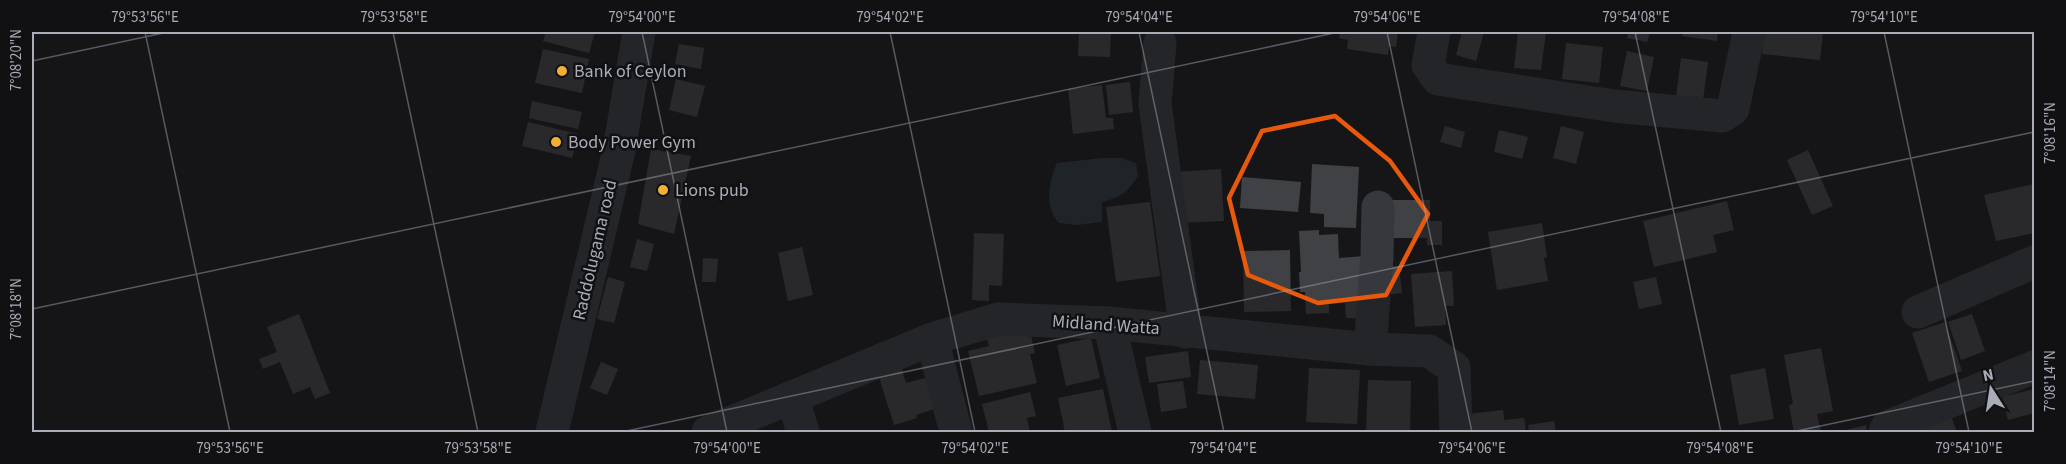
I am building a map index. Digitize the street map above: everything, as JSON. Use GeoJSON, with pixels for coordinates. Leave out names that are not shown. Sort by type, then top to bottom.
{"type":"FeatureCollection","features":[{"type":"Feature","properties":{"kind":"street","name":"Raddolugama road"},"geometry":{"type":"LineString","coordinates":[[552,432],[618,150],[639,32]]}},
{"type":"Feature","properties":{"kind":"street"},"geometry":{"type":"LineString","coordinates":[[1434,32],[1428,65],[1438,79],[1614,106],[1722,116],[1733,108],[1749,32]]}},
{"type":"Feature","properties":{"kind":"street"},"geometry":{"type":"LineString","coordinates":[[1160,43],[1155,104],[1186,332]]}},
{"type":"Feature","properties":{"kind":"street"},"geometry":{"type":"LineString","coordinates":[[1370,349],[1377,257],[1378,207]]}},
{"type":"Feature","properties":{"kind":"street"},"geometry":{"type":"LineString","coordinates":[[1918,312],[2034,262]]}},
{"type":"Feature","properties":{"kind":"street","name":"Midland Watta"},"geometry":{"type":"LineString","coordinates":[[708,432],[932,339],[998,320],[1109,323],[1370,349],[1429,351],[1454,368],[1456,432]]}},
{"type":"Feature","properties":{"kind":"street"},"geometry":{"type":"LineString","coordinates":[[1109,323],[1136,432]]}},
{"type":"Feature","properties":{"kind":"street"},"geometry":{"type":"LineString","coordinates":[[932,339],[956,432]]}},
{"type":"Feature","properties":{"kind":"street"},"geometry":{"type":"LineString","coordinates":[[1885,432],[1887,427],[2034,367]]}},
{"type":"Feature","properties":{"kind":"street"},"geometry":{"type":"LineString","coordinates":[[792,397],[802,432]]}},
{"type":"Feature","properties":{"kind":"highlighted area"},"geometry":{"type":"Polygon","coordinates":[[[1335,116],[1390,161],[1428,214],[1386,295],[1318,303],[1248,275],[1229,198],[1262,131],[1335,116]]]}},
{"type":"Feature","properties":{"kind":"shaded area"},"geometry":{"type":"Polygon","coordinates":[[[1121,158],[1136,163],[1138,176],[1123,193],[1102,202],[1102,222],[1077,225],[1059,223],[1051,209],[1049,194],[1057,163],[1121,158]]]}},
{"type":"Feature","properties":{"kind":"building"},"geometry":{"type":"Polygon","coordinates":[[[546,32],[595,32],[589,53],[543,41],[546,32]]]}},
{"type":"Feature","properties":{"kind":"building"},"geometry":{"type":"Polygon","coordinates":[[[1079,32],[1111,33],[1110,57],[1078,56],[1079,32]]]}},
{"type":"Feature","properties":{"kind":"building"},"geometry":{"type":"Polygon","coordinates":[[[1340,32],[1398,32],[1396,47],[1389,46],[1388,55],[1347,49],[1348,40],[1339,38],[1340,32]]]}},
{"type":"Feature","properties":{"kind":"building"},"geometry":{"type":"Polygon","coordinates":[[[1462,32],[1484,32],[1476,61],[1456,55],[1462,32]]]}},
{"type":"Feature","properties":{"kind":"building"},"geometry":{"type":"Polygon","coordinates":[[[1518,32],[1546,32],[1541,70],[1514,68],[1518,32]]]}},
{"type":"Feature","properties":{"kind":"building"},"geometry":{"type":"Polygon","coordinates":[[[1628,32],[1650,32],[1647,42],[1627,38],[1628,32]]]}},
{"type":"Feature","properties":{"kind":"building"},"geometry":{"type":"Polygon","coordinates":[[[1683,32],[1718,32],[1717,41],[1682,36],[1683,32]]]}},
{"type":"Feature","properties":{"kind":"building"},"geometry":{"type":"Polygon","coordinates":[[[1764,32],[1823,32],[1820,60],[1762,54],[1764,32]]]}},
{"type":"Feature","properties":{"kind":"building"},"geometry":{"type":"Polygon","coordinates":[[[1566,43],[1603,47],[1599,83],[1562,79],[1566,43]]]}},
{"type":"Feature","properties":{"kind":"building"},"geometry":{"type":"Polygon","coordinates":[[[679,44],[704,48],[701,69],[675,64],[679,44]]]}},
{"type":"Feature","properties":{"kind":"building","name":"Bank of Ceylon"},"geometry":{"type":"Polygon","coordinates":[[[543,49],[589,59],[582,93],[535,83],[543,49]]]}},
{"type":"Feature","properties":{"kind":"building"},"geometry":{"type":"Polygon","coordinates":[[[1627,51],[1654,57],[1647,91],[1620,86],[1627,51]]]}},
{"type":"Feature","properties":{"kind":"building"},"geometry":{"type":"Polygon","coordinates":[[[1681,58],[1708,62],[1703,100],[1676,96],[1681,58]]]}},
{"type":"Feature","properties":{"kind":"building"},"geometry":{"type":"Polygon","coordinates":[[[676,79],[705,86],[697,117],[669,110],[676,79]]]}},
{"type":"Feature","properties":{"kind":"building"},"geometry":{"type":"Polygon","coordinates":[[[1130,82],[1133,112],[1109,115],[1106,85],[1130,82]]]}},
{"type":"Feature","properties":{"kind":"building"},"geometry":{"type":"Polygon","coordinates":[[[1102,85],[1106,118],[1113,118],[1114,129],[1073,134],[1068,89],[1102,85]]]}},
{"type":"Feature","properties":{"kind":"building"},"geometry":{"type":"Polygon","coordinates":[[[532,101],[582,112],[578,129],[529,118],[532,101]]]}},
{"type":"Feature","properties":{"kind":"building"},"geometry":{"type":"Polygon","coordinates":[[[528,122],[578,134],[572,158],[522,146],[528,122]]]}},
{"type":"Feature","properties":{"kind":"building"},"geometry":{"type":"Polygon","coordinates":[[[1445,126],[1465,132],[1461,148],[1440,142],[1445,126]]]}},
{"type":"Feature","properties":{"kind":"building"},"geometry":{"type":"Polygon","coordinates":[[[1561,126],[1584,132],[1576,164],[1553,158],[1561,126]]]}},
{"type":"Feature","properties":{"kind":"building"},"geometry":{"type":"Polygon","coordinates":[[[1499,130],[1528,137],[1522,159],[1494,152],[1499,130]]]}},
{"type":"Feature","properties":{"kind":"building","name":"Lions pub"},"geometry":{"type":"Polygon","coordinates":[[[651,149],[691,156],[674,234],[638,224],[651,149]]]}},
{"type":"Feature","properties":{"kind":"building"},"geometry":{"type":"Polygon","coordinates":[[[1808,150],[1833,206],[1812,215],[1787,160],[1808,150]]]}},
{"type":"Feature","properties":{"kind":"building"},"geometry":{"type":"Polygon","coordinates":[[[1312,164],[1359,167],[1356,228],[1324,227],[1324,214],[1310,213],[1312,164]]]}},
{"type":"Feature","properties":{"kind":"building"},"geometry":{"type":"Polygon","coordinates":[[[1221,169],[1224,221],[1178,223],[1175,172],[1221,169]]]}},
{"type":"Feature","properties":{"kind":"building"},"geometry":{"type":"Polygon","coordinates":[[[1242,177],[1301,182],[1298,212],[1240,208],[1242,177]]]}},
{"type":"Feature","properties":{"kind":"building"},"geometry":{"type":"Polygon","coordinates":[[[2034,184],[2034,233],[1996,241],[1984,195],[2034,184]]]}},
{"type":"Feature","properties":{"kind":"building"},"geometry":{"type":"Polygon","coordinates":[[[1392,200],[1430,200],[1430,221],[1442,221],[1442,245],[1427,245],[1427,238],[1392,238],[1392,200]]]}},
{"type":"Feature","properties":{"kind":"building"},"geometry":{"type":"Polygon","coordinates":[[[1727,201],[1734,230],[1713,235],[1717,252],[1654,267],[1643,221],[1727,201]]]}},
{"type":"Feature","properties":{"kind":"building"},"geometry":{"type":"Polygon","coordinates":[[[1150,202],[1160,276],[1116,282],[1106,207],[1150,202]]]}},
{"type":"Feature","properties":{"kind":"building"},"geometry":{"type":"Polygon","coordinates":[[[1542,223],[1548,281],[1497,290],[1488,232],[1542,223]]]}},
{"type":"Feature","properties":{"kind":"building"},"geometry":{"type":"Polygon","coordinates":[[[1319,230],[1319,235],[1338,234],[1339,258],[1364,256],[1361,318],[1346,318],[1345,303],[1329,304],[1329,313],[1306,314],[1305,292],[1300,292],[1299,231],[1319,230]]]}},
{"type":"Feature","properties":{"kind":"building"},"geometry":{"type":"Polygon","coordinates":[[[974,233],[1004,234],[1002,286],[989,285],[989,301],[972,300],[974,233]]]}},
{"type":"Feature","properties":{"kind":"building"},"geometry":{"type":"Polygon","coordinates":[[[637,239],[654,244],[647,271],[630,267],[637,239]]]}},
{"type":"Feature","properties":{"kind":"building"},"geometry":{"type":"Polygon","coordinates":[[[802,247],[813,295],[788,301],[778,253],[802,247]]]}},
{"type":"Feature","properties":{"kind":"building"},"geometry":{"type":"Polygon","coordinates":[[[1290,250],[1291,311],[1244,312],[1243,251],[1290,250]]]}},
{"type":"Feature","properties":{"kind":"building"},"geometry":{"type":"Polygon","coordinates":[[[703,258],[718,259],[716,282],[702,282],[703,258]]]}},
{"type":"Feature","properties":{"kind":"building"},"geometry":{"type":"Polygon","coordinates":[[[1399,266],[1402,293],[1384,295],[1380,268],[1399,266]]]}},
{"type":"Feature","properties":{"kind":"building"},"geometry":{"type":"Polygon","coordinates":[[[1452,271],[1454,306],[1445,306],[1446,325],[1415,327],[1411,274],[1452,271]]]}},
{"type":"Feature","properties":{"kind":"building"},"geometry":{"type":"Polygon","coordinates":[[[608,277],[625,282],[614,323],[597,319],[608,277]]]}},
{"type":"Feature","properties":{"kind":"building"},"geometry":{"type":"Polygon","coordinates":[[[1656,277],[1662,304],[1639,309],[1633,282],[1656,277]]]}},
{"type":"Feature","properties":{"kind":"building"},"geometry":{"type":"Polygon","coordinates":[[[299,314],[330,393],[315,399],[310,387],[293,394],[280,362],[263,369],[259,359],[277,352],[267,327],[299,314]]]}},
{"type":"Feature","properties":{"kind":"building"},"geometry":{"type":"Polygon","coordinates":[[[1972,314],[1985,351],[1961,360],[1948,322],[1972,314]]]}},
{"type":"Feature","properties":{"kind":"building"},"geometry":{"type":"Polygon","coordinates":[[[1945,322],[1962,371],[1929,382],[1912,333],[1945,322]]]}},
{"type":"Feature","properties":{"kind":"building"},"geometry":{"type":"Polygon","coordinates":[[[1029,326],[1035,353],[1030,354],[1037,383],[979,396],[968,351],[989,346],[986,335],[1029,326]]]}},
{"type":"Feature","properties":{"kind":"building"},"geometry":{"type":"Polygon","coordinates":[[[1091,338],[1100,378],[1066,386],[1057,345],[1091,338]]]}},
{"type":"Feature","properties":{"kind":"building"},"geometry":{"type":"Polygon","coordinates":[[[1821,348],[1833,411],[1817,414],[1821,432],[1794,432],[1789,405],[1793,404],[1784,355],[1821,348]]]}},
{"type":"Feature","properties":{"kind":"building"},"geometry":{"type":"Polygon","coordinates":[[[1188,351],[1191,377],[1149,383],[1145,357],[1188,351]]]}},
{"type":"Feature","properties":{"kind":"building"},"geometry":{"type":"Polygon","coordinates":[[[1200,360],[1258,365],[1255,399],[1197,394],[1200,360]]]}},
{"type":"Feature","properties":{"kind":"building"},"geometry":{"type":"Polygon","coordinates":[[[601,362],[618,369],[607,395],[590,388],[601,362]]]}},
{"type":"Feature","properties":{"kind":"building"},"geometry":{"type":"Polygon","coordinates":[[[901,367],[906,383],[925,378],[935,409],[916,415],[917,418],[894,425],[878,374],[901,367]]]}},
{"type":"Feature","properties":{"kind":"building"},"geometry":{"type":"Polygon","coordinates":[[[1309,368],[1360,370],[1357,424],[1306,422],[1309,368]]]}},
{"type":"Feature","properties":{"kind":"building"},"geometry":{"type":"Polygon","coordinates":[[[1765,368],[1774,419],[1739,425],[1730,375],[1765,368]]]}},
{"type":"Feature","properties":{"kind":"building"},"geometry":{"type":"Polygon","coordinates":[[[1368,380],[1411,381],[1410,432],[1366,432],[1368,380]]]}},
{"type":"Feature","properties":{"kind":"building"},"geometry":{"type":"Polygon","coordinates":[[[1183,381],[1187,408],[1161,412],[1157,384],[1183,381]]]}},
{"type":"Feature","properties":{"kind":"building"},"geometry":{"type":"Polygon","coordinates":[[[1103,389],[1112,432],[1065,432],[1058,398],[1103,389]]]}},
{"type":"Feature","properties":{"kind":"building"},"geometry":{"type":"Polygon","coordinates":[[[2034,389],[2034,413],[2008,420],[2002,397],[2034,389]]]}},
{"type":"Feature","properties":{"kind":"building"},"geometry":{"type":"Polygon","coordinates":[[[1030,392],[1036,416],[1027,418],[1030,432],[989,432],[982,404],[1030,392]]]}},
{"type":"Feature","properties":{"kind":"building"},"geometry":{"type":"Polygon","coordinates":[[[1503,410],[1504,420],[1524,418],[1526,432],[1471,432],[1469,414],[1503,410]]]}},
{"type":"Feature","properties":{"kind":"building"},"geometry":{"type":"Polygon","coordinates":[[[1950,414],[1957,432],[1903,432],[1950,414]]]}},
{"type":"Feature","properties":{"kind":"building"},"geometry":{"type":"Polygon","coordinates":[[[1554,421],[1556,432],[1529,432],[1528,425],[1554,421]]]}},
{"type":"Feature","properties":{"kind":"building"},"geometry":{"type":"Polygon","coordinates":[[[1866,425],[1867,432],[1837,432],[1866,425]]]}},
{"type":"Feature","properties":{"kind":"place","name":"Bank of Ceylon"},"geometry":{"type":"Point","coordinates":[562,71]}},
{"type":"Feature","properties":{"kind":"place","name":"Body Power Gym"},"geometry":{"type":"Point","coordinates":[556,142]}},
{"type":"Feature","properties":{"kind":"place","name":"Lions pub"},"geometry":{"type":"Point","coordinates":[663,190]}}]}
